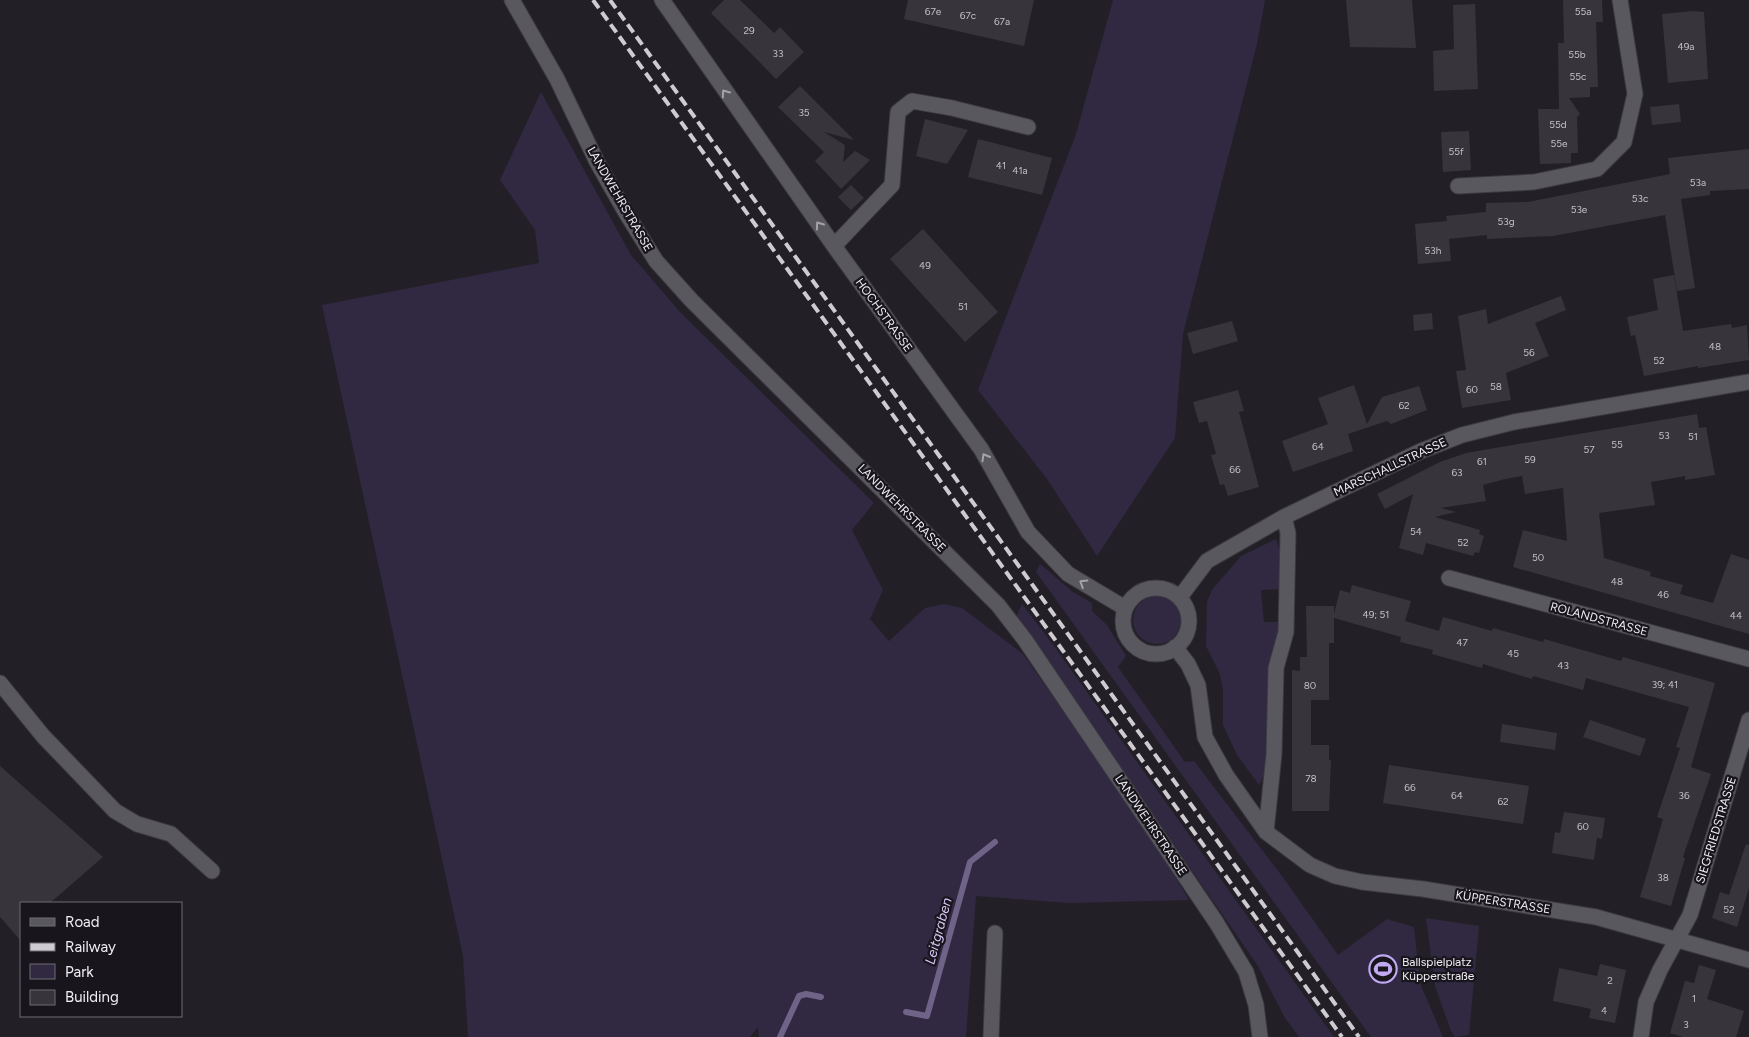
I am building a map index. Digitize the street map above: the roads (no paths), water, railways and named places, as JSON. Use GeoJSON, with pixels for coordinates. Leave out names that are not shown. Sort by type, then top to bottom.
{"type":"FeatureCollection","features":[{"type":"Feature","properties":{"kind":"street","name":"LANDWEHRSTRASSE"},"geometry":{"type":"LineString","coordinates":[[512,0],[557,79],[597,162],[656,261],[692,301],[998,605],[1025,640],[1216,922],[1246,972],[1256,1005],[1260,1037]]}},
{"type":"Feature","properties":{"kind":"street","name":"HOCHSTRASSE"},"geometry":{"type":"LineString","coordinates":[[662,0],[834,246],[981,450],[1028,532],[1068,574],[1126,608]]}},
{"type":"Feature","properties":{"kind":"street"},"geometry":{"type":"LineString","coordinates":[[1458,186],[1534,182],[1597,169],[1624,142],[1635,94],[1620,0]]}},
{"type":"Feature","properties":{"kind":"street"},"geometry":{"type":"LineString","coordinates":[[834,246],[892,185],[898,112],[912,101],[952,108],[1028,127]]}},
{"type":"Feature","properties":{"kind":"street","name":"MARSCHALLSTRASSE"},"geometry":{"type":"LineString","coordinates":[[1180,597],[1206,561],[1284,517],[1421,450],[1462,435],[1514,422],[1749,382]]}},
{"type":"Feature","properties":{"kind":"street"},"geometry":{"type":"LineString","coordinates":[[1266,832],[1274,754],[1276,668],[1286,632],[1288,533],[1284,517]]}},
{"type":"Feature","properties":{"kind":"street","name":"ROLANDSTRASSE"},"geometry":{"type":"LineString","coordinates":[[1449,578],[1749,659]]}},
{"type":"Feature","properties":{"kind":"street"},"geometry":{"type":"LineString","coordinates":[[1156,587],[1169,590],[1180,597],[1187,608],[1189,621],[1187,633],[1175,648],[1156,654],[1143,651],[1133,644],[1126,633],[1123,620],[1126,608],[1133,597],[1144,590],[1156,587]]}},
{"type":"Feature","properties":{"kind":"street","name":"KÜPPERSTRASSE"},"geometry":{"type":"LineString","coordinates":[[1175,648],[1188,664],[1198,685],[1205,737],[1226,775],[1266,832],[1296,856],[1335,876],[1362,882],[1423,889],[1596,917],[1749,960]]}},
{"type":"Feature","properties":{"kind":"street"},"geometry":{"type":"LineString","coordinates":[[0,683],[43,736],[115,811],[137,824],[171,834],[212,871]]}},
{"type":"Feature","properties":{"kind":"street","name":"SIEGFRIEDSTRASSE"},"geometry":{"type":"LineString","coordinates":[[1641,1037],[1646,1002],[1690,915],[1749,720]]}},
{"type":"Feature","properties":{"kind":"street"},"geometry":{"type":"LineString","coordinates":[[991,1037],[995,934]]}},
{"type":"Feature","properties":{"kind":"waterway","name":"Leitgraben"},"geometry":{"type":"LineString","coordinates":[[906,1012],[927,1016],[970,862],[995,842]]}},
{"type":"Feature","properties":{"kind":"waterway","name":"Leitgraben"},"geometry":{"type":"LineString","coordinates":[[780,1037],[799,996],[806,994],[821,997]]}},
{"type":"Feature","properties":{"kind":"railway"},"geometry":{"type":"LineString","coordinates":[[593,0],[1342,1037]]}},
{"type":"Feature","properties":{"kind":"railway"},"geometry":{"type":"LineString","coordinates":[[610,0],[1359,1037]]}},
{"type":"Feature","properties":{"kind":"place","name":"Ballspielplatz Küpperstraße"},"geometry":{"type":"Point","coordinates":[1383,969]}}]}
